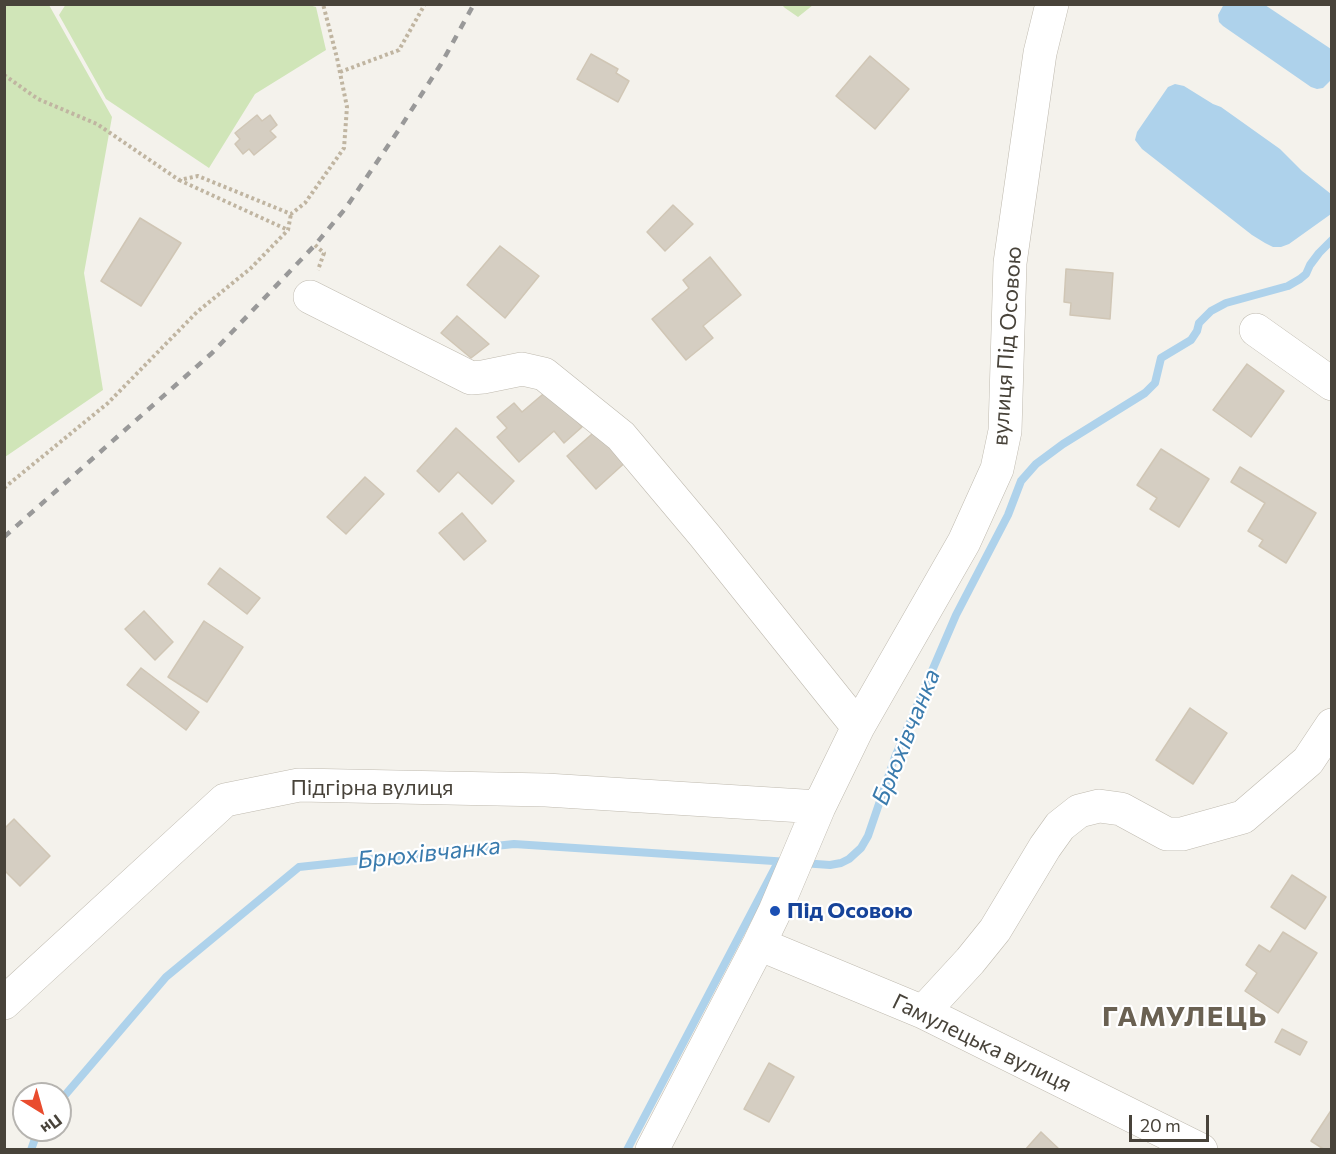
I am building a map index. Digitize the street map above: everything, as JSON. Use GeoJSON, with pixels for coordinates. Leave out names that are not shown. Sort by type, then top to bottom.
{"type":"FeatureCollection","features":[{"type":"Feature","properties":{"kind":"street","name":"вулиця Під Осовою"},"geometry":{"type":"LineString","coordinates":[[759,945],[812,821],[858,727],[964,542],[997,469],[1005,431],[1010,263],[1040,53],[1052,4]]}},
{"type":"Feature","properties":{"kind":"street"},"geometry":{"type":"LineString","coordinates":[[310,297],[471,378],[522,369],[544,374],[621,436],[705,536],[858,727]]}},
{"type":"Feature","properties":{"kind":"street"},"geometry":{"type":"LineString","coordinates":[[1256,330],[1332,384]]}},
{"type":"Feature","properties":{"kind":"street"},"geometry":{"type":"LineString","coordinates":[[923,1012],[970,961],[994,930],[1060,826],[1079,811],[1099,806],[1121,808],[1167,834],[1182,834],[1243,817],[1308,762],[1332,725]]}},
{"type":"Feature","properties":{"kind":"street","name":"Підгірна вулиця"},"geometry":{"type":"LineString","coordinates":[[4,1003],[225,800],[299,785],[546,790],[812,821]]}},
{"type":"Feature","properties":{"kind":"street"},"geometry":{"type":"LineString","coordinates":[[652,1149],[759,945]]}},
{"type":"Feature","properties":{"kind":"street","name":"Гамулецька вулиця"},"geometry":{"type":"LineString","coordinates":[[759,945],[923,1012],[1201,1149]]}},
{"type":"Feature","properties":{"kind":"path"},"geometry":{"type":"LineString","coordinates":[[4,488],[108,403],[197,312],[251,267],[288,230],[291,214],[305,203],[344,148],[347,107],[323,4]]}},
{"type":"Feature","properties":{"kind":"path"},"geometry":{"type":"LineString","coordinates":[[340,72],[399,50],[425,4]]}},
{"type":"Feature","properties":{"kind":"path"},"geometry":{"type":"LineString","coordinates":[[4,75],[38,99],[97,124],[179,180],[288,230]]}},
{"type":"Feature","properties":{"kind":"path"},"geometry":{"type":"LineString","coordinates":[[179,180],[198,176],[291,214]]}},
{"type":"Feature","properties":{"kind":"green space"},"geometry":{"type":"Polygon","coordinates":[[[5,4],[49,5],[112,117],[84,273],[103,390],[5,457],[5,4]]]}},
{"type":"Feature","properties":{"kind":"green space"},"geometry":{"type":"Polygon","coordinates":[[[66,4],[309,5],[316,7],[326,50],[255,94],[209,168],[106,99],[59,15],[66,4]]]}},
{"type":"Feature","properties":{"kind":"green space"},"geometry":{"type":"Polygon","coordinates":[[[782,5],[813,5],[798,17],[782,5]]]}},
{"type":"Feature","properties":{"kind":"water"},"geometry":{"type":"Polygon","coordinates":[[[1224,4],[1265,5],[1331,49],[1331,80],[1323,88],[1311,87],[1223,26],[1219,22],[1218,15],[1224,4]]]}},
{"type":"Feature","properties":{"kind":"water"},"geometry":{"type":"Polygon","coordinates":[[[1175,84],[1184,86],[1221,107],[1280,149],[1302,171],[1331,194],[1331,214],[1289,244],[1273,247],[1252,235],[1142,149],[1135,140],[1137,132],[1168,87],[1175,84]]]}},
{"type":"Feature","properties":{"kind":"building"},"geometry":{"type":"Polygon","coordinates":[[[591,54],[618,69],[616,73],[629,81],[618,102],[577,79],[591,54]]]}},
{"type":"Feature","properties":{"kind":"building"},"geometry":{"type":"Polygon","coordinates":[[[870,56],[909,89],[875,129],[836,96],[870,56]]]}},
{"type":"Feature","properties":{"kind":"building"},"geometry":{"type":"Polygon","coordinates":[[[257,115],[262,121],[270,115],[277,125],[270,131],[276,137],[254,155],[249,149],[243,154],[235,144],[240,139],[235,133],[257,115]]]}},
{"type":"Feature","properties":{"kind":"building"},"geometry":{"type":"Polygon","coordinates":[[[673,205],[693,224],[665,251],[647,232],[673,205]]]}},
{"type":"Feature","properties":{"kind":"building"},"geometry":{"type":"Polygon","coordinates":[[[140,218],[181,243],[141,306],[101,281],[140,218]]]}},
{"type":"Feature","properties":{"kind":"building"},"geometry":{"type":"Polygon","coordinates":[[[500,246],[539,276],[505,318],[467,285],[500,246]]]}},
{"type":"Feature","properties":{"kind":"building"},"geometry":{"type":"Polygon","coordinates":[[[710,257],[741,295],[703,326],[713,338],[686,360],[652,319],[689,288],[683,280],[710,257]]]}},
{"type":"Feature","properties":{"kind":"building"},"geometry":{"type":"Polygon","coordinates":[[[1066,269],[1113,273],[1110,319],[1070,315],[1071,303],[1064,302],[1066,269]]]}},
{"type":"Feature","properties":{"kind":"building"},"geometry":{"type":"Polygon","coordinates":[[[457,316],[489,344],[471,358],[441,333],[457,316]]]}},
{"type":"Feature","properties":{"kind":"building"},"geometry":{"type":"Polygon","coordinates":[[[1247,364],[1284,391],[1251,437],[1213,410],[1247,364]]]}},
{"type":"Feature","properties":{"kind":"building"},"geometry":{"type":"Polygon","coordinates":[[[549,389],[582,427],[564,443],[554,431],[519,462],[497,437],[507,428],[497,417],[514,403],[522,412],[549,389]]]}},
{"type":"Feature","properties":{"kind":"building"},"geometry":{"type":"Polygon","coordinates":[[[600,427],[629,459],[596,489],[567,456],[600,427]]]}},
{"type":"Feature","properties":{"kind":"building"},"geometry":{"type":"Polygon","coordinates":[[[456,428],[514,481],[492,504],[458,472],[439,492],[417,471],[456,428]]]}},
{"type":"Feature","properties":{"kind":"building"},"geometry":{"type":"Polygon","coordinates":[[[1161,449],[1209,479],[1179,527],[1150,509],[1157,498],[1137,485],[1161,449]]]}},
{"type":"Feature","properties":{"kind":"building"},"geometry":{"type":"Polygon","coordinates":[[[1240,467],[1316,513],[1286,563],[1259,546],[1263,540],[1248,531],[1265,503],[1231,482],[1240,467]]]}},
{"type":"Feature","properties":{"kind":"building"},"geometry":{"type":"Polygon","coordinates":[[[365,477],[384,494],[346,534],[327,517],[365,477]]]}},
{"type":"Feature","properties":{"kind":"building"},"geometry":{"type":"Polygon","coordinates":[[[462,513],[486,541],[464,560],[439,533],[462,513]]]}},
{"type":"Feature","properties":{"kind":"building"},"geometry":{"type":"Polygon","coordinates":[[[220,568],[260,598],[247,614],[208,584],[220,568]]]}},
{"type":"Feature","properties":{"kind":"building"},"geometry":{"type":"Polygon","coordinates":[[[144,611],[173,642],[155,660],[125,629],[144,611]]]}},
{"type":"Feature","properties":{"kind":"building"},"geometry":{"type":"Polygon","coordinates":[[[204,621],[243,647],[207,702],[168,677],[204,621]]]}},
{"type":"Feature","properties":{"kind":"building"},"geometry":{"type":"Polygon","coordinates":[[[141,668],[199,712],[186,730],[127,685],[141,668]]]}},
{"type":"Feature","properties":{"kind":"building"},"geometry":{"type":"Polygon","coordinates":[[[1190,708],[1227,733],[1193,784],[1156,760],[1190,708]]]}},
{"type":"Feature","properties":{"kind":"building"},"geometry":{"type":"Polygon","coordinates":[[[14,819],[50,856],[20,886],[4,870],[4,829],[14,819]]]}},
{"type":"Feature","properties":{"kind":"building"},"geometry":{"type":"Polygon","coordinates":[[[1292,875],[1326,897],[1305,929],[1271,907],[1292,875]]]}},
{"type":"Feature","properties":{"kind":"building"},"geometry":{"type":"Polygon","coordinates":[[[1283,932],[1317,953],[1278,1013],[1245,991],[1257,973],[1246,965],[1259,945],[1270,952],[1283,932]]]}},
{"type":"Feature","properties":{"kind":"building"},"geometry":{"type":"Polygon","coordinates":[[[1282,1029],[1307,1042],[1300,1055],[1275,1042],[1282,1029]]]}},
{"type":"Feature","properties":{"kind":"building"},"geometry":{"type":"Polygon","coordinates":[[[769,1063],[794,1077],[769,1122],[744,1109],[769,1063]]]}},
{"type":"Feature","properties":{"kind":"building"},"geometry":{"type":"Polygon","coordinates":[[[1332,1109],[1332,1150],[1325,1150],[1311,1141],[1332,1109]]]}},
{"type":"Feature","properties":{"kind":"building"},"geometry":{"type":"Polygon","coordinates":[[[1041,1132],[1060,1150],[1025,1150],[1041,1132]]]}},
{"type":"Feature","properties":{"kind":"waterway","name":"Брюхівчанка"},"geometry":{"type":"LineString","coordinates":[[802,863],[830,865],[841,863],[861,848],[868,836],[895,757],[956,615],[1008,515],[1021,481],[1036,464],[1063,444],[1145,393],[1155,383],[1161,358],[1191,340],[1199,323],[1211,311],[1226,303],[1288,286],[1300,279],[1306,274],[1319,253],[1332,240]]}},
{"type":"Feature","properties":{"kind":"waterway","name":"Брюхівчанка"},"geometry":{"type":"LineString","coordinates":[[72,1087],[166,977],[299,867],[514,844],[789,862]]}},
{"type":"Feature","properties":{"kind":"waterway"},"geometry":{"type":"LineString","coordinates":[[627,1150],[778,862]]}},
{"type":"Feature","properties":{"kind":"waterway"},"geometry":{"type":"LineString","coordinates":[[31,1150],[34,1142]]}},
{"type":"Feature","properties":{"kind":"railway"},"geometry":{"type":"LineString","coordinates":[[4,537],[212,353],[315,245],[345,209],[398,131],[441,64],[474,4]]}},
{"type":"Feature","properties":{"kind":"place","name":"Під Осовою"},"geometry":{"type":"Point","coordinates":[775,911]}},
{"type":"Feature","properties":{"kind":"district","name":"ГАМУЛЕЦЬ"},"geometry":{"type":"Point","coordinates":[1185,1017]}}]}
